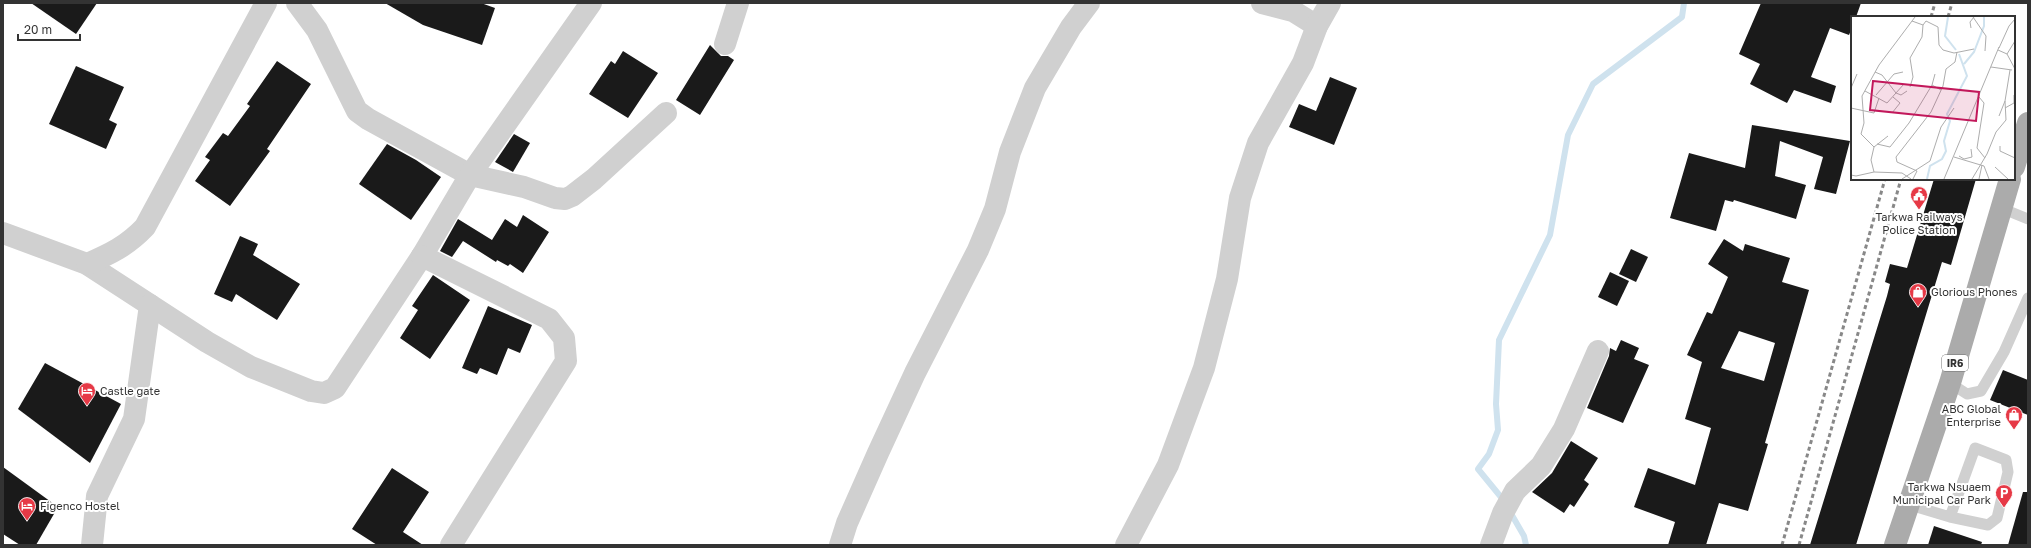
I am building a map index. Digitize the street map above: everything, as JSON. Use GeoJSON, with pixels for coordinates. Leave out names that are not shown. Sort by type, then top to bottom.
{"type":"FeatureCollection","features":[{"type":"Feature","properties":{"kind":"main road"},"geometry":{"type":"LineString","coordinates":[[2015,164],[2028,123]]}},
{"type":"Feature","properties":{"kind":"main road","name":"IR6"},"geometry":{"type":"LineString","coordinates":[[1895,545],[1910,505],[1950,383],[2010,180]]}},
{"type":"Feature","properties":{"kind":"street"},"geometry":{"type":"LineString","coordinates":[[87,264],[113,253],[132,241],[145,228],[266,3]]}},
{"type":"Feature","properties":{"kind":"street"},"geometry":{"type":"LineString","coordinates":[[297,3],[316,30],[357,110],[368,119],[470,175],[524,187],[555,198],[566,199],[594,179],[666,113]]}},
{"type":"Feature","properties":{"kind":"street"},"geometry":{"type":"LineString","coordinates":[[3,233],[87,264],[206,342],[251,367],[311,391],[324,393],[335,388],[422,256],[470,175],[591,3]]}},
{"type":"Feature","properties":{"kind":"street"},"geometry":{"type":"LineString","coordinates":[[725,44],[738,3]]}},
{"type":"Feature","properties":{"kind":"street"},"geometry":{"type":"LineString","coordinates":[[840,545],[847,523],[915,373],[978,250],[992,216],[1010,152],[1036,88],[1072,27],[1089,3]]}},
{"type":"Feature","properties":{"kind":"street"},"geometry":{"type":"LineString","coordinates":[[1262,3],[1293,11],[1317,26]]}},
{"type":"Feature","properties":{"kind":"street"},"geometry":{"type":"LineString","coordinates":[[1126,545],[1168,465],[1204,368],[1227,279],[1240,198],[1258,143],[1303,63],[1317,26],[1330,3]]}},
{"type":"Feature","properties":{"kind":"street"},"geometry":{"type":"LineString","coordinates":[[422,256],[549,319],[564,338],[566,361],[451,545]]}},
{"type":"Feature","properties":{"kind":"street"},"geometry":{"type":"LineString","coordinates":[[92,545],[97,496],[134,419],[150,305]]}},
{"type":"Feature","properties":{"kind":"street"},"geometry":{"type":"LineString","coordinates":[[1492,545],[1503,513],[1516,492],[1541,466],[1564,429],[1598,351]]}},
{"type":"Feature","properties":{"kind":"lane"},"geometry":{"type":"LineString","coordinates":[[2001,208],[2028,219]]}},
{"type":"Feature","properties":{"kind":"lane"},"geometry":{"type":"LineString","coordinates":[[1950,383],[1967,394],[1981,390],[2004,352],[2028,298]]}},
{"type":"Feature","properties":{"kind":"lane"},"geometry":{"type":"LineString","coordinates":[[1910,505],[1950,517],[1988,525],[1997,518],[2008,472],[2006,460],[1974,448],[1950,517]]}},
{"type":"Feature","properties":{"kind":"building"},"geometry":{"type":"Polygon","coordinates":[[[31,3],[97,3],[76,34],[31,3]]]}},
{"type":"Feature","properties":{"kind":"building"},"geometry":{"type":"Polygon","coordinates":[[[385,3],[481,3],[495,8],[482,45],[423,25],[385,3]]]}},
{"type":"Feature","properties":{"kind":"building"},"geometry":{"type":"Polygon","coordinates":[[[1761,3],[1861,3],[1856,16],[1851,16],[1851,30],[1849,35],[1830,28],[1811,77],[1836,86],[1831,103],[1794,90],[1787,103],[1750,84],[1760,64],[1739,54],[1761,3]]]}},
{"type":"Feature","properties":{"kind":"building"},"geometry":{"type":"Polygon","coordinates":[[[710,45],[721,56],[728,56],[734,60],[700,115],[676,100],[710,45]]]}},
{"type":"Feature","properties":{"kind":"building"},"geometry":{"type":"Polygon","coordinates":[[[623,51],[658,73],[628,118],[589,94],[611,61],[615,64],[623,51]]]}},
{"type":"Feature","properties":{"kind":"building"},"geometry":{"type":"Polygon","coordinates":[[[277,61],[311,84],[267,149],[270,151],[230,206],[195,181],[210,160],[205,157],[223,133],[228,136],[250,106],[247,104],[277,61]]]}},
{"type":"Feature","properties":{"kind":"building"},"geometry":{"type":"Polygon","coordinates":[[[76,66],[124,87],[109,120],[117,124],[106,149],[49,124],[76,66]]]}},
{"type":"Feature","properties":{"kind":"building"},"geometry":{"type":"Polygon","coordinates":[[[1330,77],[1357,88],[1334,145],[1289,127],[1299,104],[1316,111],[1330,77]]]}},
{"type":"Feature","properties":{"kind":"building"},"geometry":{"type":"Polygon","coordinates":[[[1752,125],[1850,141],[1836,194],[1814,189],[1823,157],[1780,141],[1775,176],[1806,185],[1796,219],[1734,200],[1733,202],[1725,200],[1716,231],[1670,218],[1689,153],[1745,168],[1752,125]]]}},
{"type":"Feature","properties":{"kind":"building"},"geometry":{"type":"Polygon","coordinates":[[[514,134],[530,143],[513,172],[495,162],[514,134]]]}},
{"type":"Feature","properties":{"kind":"building"},"geometry":{"type":"Polygon","coordinates":[[[387,144],[416,160],[441,177],[411,220],[359,184],[387,144]]]}},
{"type":"Feature","properties":{"kind":"building"},"geometry":{"type":"Polygon","coordinates":[[[1934,180],[1976,180],[1951,265],[1942,262],[1856,545],[1810,545],[1887,296],[1890,284],[1885,282],[1890,264],[1907,268],[1934,180]]]}},
{"type":"Feature","properties":{"kind":"building"},"geometry":{"type":"Polygon","coordinates":[[[523,215],[549,232],[523,273],[510,264],[508,266],[497,260],[496,262],[463,241],[452,257],[440,251],[458,219],[492,240],[505,219],[517,227],[523,215]]]}},
{"type":"Feature","properties":{"kind":"building"},"geometry":{"type":"Polygon","coordinates":[[[240,236],[258,244],[253,255],[300,284],[277,320],[236,294],[232,302],[214,294],[240,236]]]}},
{"type":"Feature","properties":{"kind":"building"},"geometry":{"type":"Polygon","coordinates":[[[1724,239],[1743,251],[1745,244],[1790,258],[1782,282],[1809,290],[1765,443],[1768,444],[1748,511],[1719,503],[1706,545],[1668,545],[1675,522],[1634,507],[1648,468],[1695,485],[1711,428],[1685,419],[1702,362],[1687,355],[1707,312],[1712,314],[1728,277],[1708,264],[1724,239]],[[1739,331],[1721,368],[1764,381],[1775,343],[1739,331]]]}},
{"type":"Feature","properties":{"kind":"building"},"geometry":{"type":"Polygon","coordinates":[[[1631,249],[1648,257],[1636,282],[1619,274],[1631,249]]]}},
{"type":"Feature","properties":{"kind":"building"},"geometry":{"type":"Polygon","coordinates":[[[1610,272],[1629,281],[1617,306],[1598,297],[1610,272]]]}},
{"type":"Feature","properties":{"kind":"building"},"geometry":{"type":"Polygon","coordinates":[[[433,275],[470,300],[430,359],[400,338],[418,310],[412,306],[433,275]]]}},
{"type":"Feature","properties":{"kind":"building"},"geometry":{"type":"Polygon","coordinates":[[[488,306],[532,325],[520,353],[508,348],[497,375],[480,368],[477,374],[462,368],[488,306]]]}},
{"type":"Feature","properties":{"kind":"building"},"geometry":{"type":"Polygon","coordinates":[[[1621,340],[1639,348],[1634,359],[1649,365],[1623,423],[1587,408],[1609,356],[1610,348],[1616,351],[1621,340]]]}},
{"type":"Feature","properties":{"kind":"building"},"geometry":{"type":"Polygon","coordinates":[[[45,363],[121,404],[90,463],[18,409],[45,363]]]}},
{"type":"Feature","properties":{"kind":"building"},"geometry":{"type":"Polygon","coordinates":[[[2003,370],[2028,380],[2028,415],[1990,400],[2003,370]]]}},
{"type":"Feature","properties":{"kind":"building"},"geometry":{"type":"Polygon","coordinates":[[[1571,441],[1598,458],[1584,480],[1589,484],[1574,507],[1570,504],[1564,513],[1532,492],[1552,473],[1571,441]]]}},
{"type":"Feature","properties":{"kind":"building","name":"Figenco Hostel"},"geometry":{"type":"Polygon","coordinates":[[[3,467],[58,507],[36,545],[20,545],[3,534],[3,467]]]}},
{"type":"Feature","properties":{"kind":"building"},"geometry":{"type":"Polygon","coordinates":[[[392,468],[429,492],[403,532],[423,545],[377,545],[352,529],[392,468]]]}},
{"type":"Feature","properties":{"kind":"building"},"geometry":{"type":"Polygon","coordinates":[[[2023,492],[2028,492],[2028,545],[2008,545],[2023,492]]]}},
{"type":"Feature","properties":{"kind":"building"},"geometry":{"type":"Polygon","coordinates":[[[1934,526],[1982,542],[1981,545],[1928,545],[1934,526]]]}},
{"type":"Feature","properties":{"kind":"waterway"},"geometry":{"type":"LineString","coordinates":[[1505,502],[1478,469],[1489,454],[1498,430],[1496,404],[1499,340],[1550,235],[1568,135],[1593,84],[1682,17],[1684,3]]}},
{"type":"Feature","properties":{"kind":"waterway"},"geometry":{"type":"LineString","coordinates":[[1509,510],[1524,536],[1526,545]]}},
{"type":"Feature","properties":{"kind":"railway"},"geometry":{"type":"LineString","coordinates":[[1931,16],[1935,3]]}},
{"type":"Feature","properties":{"kind":"railway"},"geometry":{"type":"LineString","coordinates":[[1948,16],[1952,3]]}},
{"type":"Feature","properties":{"kind":"railway"},"geometry":{"type":"LineString","coordinates":[[1782,545],[1885,180]]}},
{"type":"Feature","properties":{"kind":"railway"},"geometry":{"type":"LineString","coordinates":[[1799,545],[1901,180]]}},
{"type":"Feature","properties":{"kind":"place","name":"Tarkwa Railways Police Station"},"geometry":{"type":"Point","coordinates":[1919,210]}},
{"type":"Feature","properties":{"kind":"place","name":"Glorious Phones"},"geometry":{"type":"Point","coordinates":[1918,307]}},
{"type":"Feature","properties":{"kind":"place","name":"Castle gate"},"geometry":{"type":"Point","coordinates":[87,406]}},
{"type":"Feature","properties":{"kind":"place","name":"ABC Global Enterprise"},"geometry":{"type":"Point","coordinates":[2014,430]}},
{"type":"Feature","properties":{"kind":"place","name":"Tarkwa Nsuaem Municipal Car Park"},"geometry":{"type":"Point","coordinates":[2004,508]}},
{"type":"Feature","properties":{"kind":"place","name":"Figenco Hostel"},"geometry":{"type":"Point","coordinates":[27,521]}}]}
